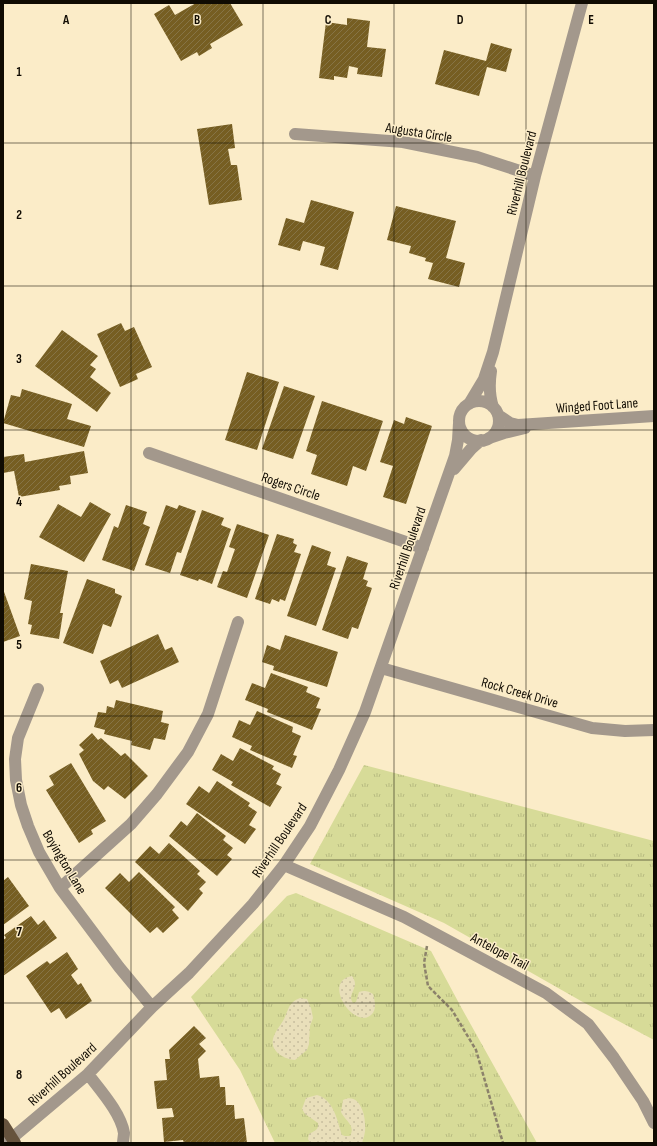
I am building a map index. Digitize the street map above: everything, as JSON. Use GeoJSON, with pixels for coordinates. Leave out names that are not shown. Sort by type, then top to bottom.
{"type":"FeatureCollection","features":[{"type":"Feature","properties":{"kind":"main road"},"geometry":{"type":"LineString","coordinates":[[3,1124],[10,1141]]}},
{"type":"Feature","properties":{"kind":"street","name":"Riverhill Boulevard"},"geometry":{"type":"LineString","coordinates":[[10,1141],[88,1074],[152,1007],[199,963],[253,904],[284,865],[310,826],[339,770],[365,712],[448,478],[457,446],[459,417],[466,405],[469,404],[484,379],[493,352],[535,176],[582,3]]}},
{"type":"Feature","properties":{"kind":"street","name":"Augusta Circle"},"geometry":{"type":"LineString","coordinates":[[295,134],[403,142],[477,157],[535,176]]}},
{"type":"Feature","properties":{"kind":"street","name":"Riverhill Boulevard"},"geometry":{"type":"LineString","coordinates":[[448,478],[459,462],[471,449],[494,434],[497,428],[499,422],[490,397],[489,385],[493,352]]}},
{"type":"Feature","properties":{"kind":"street"},"geometry":{"type":"LineString","coordinates":[[469,404],[478,401],[485,402],[491,404],[496,411]]}},
{"type":"Feature","properties":{"kind":"street","name":"Winged Foot Lane"},"geometry":{"type":"LineString","coordinates":[[496,411],[510,423],[518,425],[654,416]]}},
{"type":"Feature","properties":{"kind":"street"},"geometry":{"type":"LineString","coordinates":[[459,423],[464,435],[470,439],[476,441],[485,439]]}},
{"type":"Feature","properties":{"kind":"street","name":"Winged Foot Lane"},"geometry":{"type":"LineString","coordinates":[[485,439],[542,424]]}},
{"type":"Feature","properties":{"kind":"street","name":"Rogers Circle"},"geometry":{"type":"LineString","coordinates":[[149,453],[423,548]]}},
{"type":"Feature","properties":{"kind":"street"},"geometry":{"type":"LineString","coordinates":[[60,888],[131,824],[157,794],[188,752],[208,714],[238,622]]}},
{"type":"Feature","properties":{"kind":"street","name":"Rock Creek Drive"},"geometry":{"type":"LineString","coordinates":[[381,668],[592,728],[625,731],[654,730]]}},
{"type":"Feature","properties":{"kind":"street","name":"Boyington Lane"},"geometry":{"type":"LineString","coordinates":[[38,688],[18,738],[15,759],[16,780],[21,805],[33,839],[60,888],[119,967],[152,1007]]}},
{"type":"Feature","properties":{"kind":"street","name":"Antelope Trail"},"geometry":{"type":"LineString","coordinates":[[284,865],[404,917],[546,993],[588,1024],[639,1094],[654,1123]]}},
{"type":"Feature","properties":{"kind":"street"},"geometry":{"type":"LineString","coordinates":[[88,1074],[110,1103],[119,1118],[124,1134],[123,1143]]}},
{"type":"Feature","properties":{"kind":"path"},"geometry":{"type":"LineString","coordinates":[[431,932],[424,963],[428,986],[452,1010],[476,1050],[503,1143]]}},
{"type":"Feature","properties":{"kind":"green space"},"geometry":{"type":"Polygon","coordinates":[[[364,765],[654,841],[654,1040],[581,1001],[444,923],[310,864],[364,765]]]}},
{"type":"Feature","properties":{"kind":"green space"},"geometry":{"type":"Polygon","coordinates":[[[296,893],[431,951],[537,1143],[275,1143],[240,1070],[191,997],[287,896],[296,893]]]}},
{"type":"Feature","properties":{"kind":"sand"},"geometry":{"type":"Polygon","coordinates":[[[352,976],[355,984],[351,997],[353,1003],[356,1002],[359,992],[366,991],[373,994],[375,1002],[374,1011],[371,1015],[364,1018],[356,1016],[349,1011],[340,994],[340,986],[343,980],[352,976]]]}},
{"type":"Feature","properties":{"kind":"sand"},"geometry":{"type":"Polygon","coordinates":[[[300,998],[307,999],[313,1018],[310,1026],[309,1044],[307,1050],[295,1060],[286,1058],[278,1053],[273,1046],[273,1041],[289,1007],[293,1002],[300,998]]]}},
{"type":"Feature","properties":{"kind":"sand"},"geometry":{"type":"Polygon","coordinates":[[[317,1095],[327,1101],[331,1106],[342,1135],[345,1136],[350,1136],[352,1129],[341,1112],[343,1100],[348,1098],[353,1099],[360,1104],[365,1119],[365,1131],[362,1143],[310,1143],[308,1139],[309,1134],[317,1129],[318,1123],[305,1114],[302,1109],[306,1098],[317,1095]]]}},
{"type":"Feature","properties":{"kind":"building"},"geometry":{"type":"Polygon","coordinates":[[[196,3],[230,3],[243,25],[210,44],[212,48],[199,56],[197,52],[181,61],[154,14],[169,5],[175,15],[196,3]]]}},
{"type":"Feature","properties":{"kind":"building"},"geometry":{"type":"Polygon","coordinates":[[[347,18],[370,21],[367,47],[386,49],[382,77],[357,74],[358,68],[349,66],[347,78],[334,76],[334,80],[319,78],[326,22],[347,25],[347,18]]]}},
{"type":"Feature","properties":{"kind":"building"},"geometry":{"type":"Polygon","coordinates":[[[491,43],[512,49],[506,72],[487,67],[479,96],[435,84],[444,50],[486,61],[491,43]]]}},
{"type":"Feature","properties":{"kind":"building"},"geometry":{"type":"Polygon","coordinates":[[[232,124],[235,148],[228,149],[231,165],[237,165],[242,200],[209,205],[197,129],[232,124]]]}},
{"type":"Feature","properties":{"kind":"building"},"geometry":{"type":"Polygon","coordinates":[[[311,200],[354,212],[338,270],[320,265],[325,247],[303,241],[300,251],[278,245],[286,218],[304,223],[311,200]]]}},
{"type":"Feature","properties":{"kind":"building"},"geometry":{"type":"Polygon","coordinates":[[[396,206],[456,221],[446,258],[465,263],[459,287],[428,279],[433,263],[425,261],[426,258],[409,253],[411,246],[387,240],[396,206]]]}},
{"type":"Feature","properties":{"kind":"building"},"geometry":{"type":"Polygon","coordinates":[[[121,323],[125,331],[134,327],[152,367],[136,374],[138,379],[120,387],[97,334],[121,323]]]}},
{"type":"Feature","properties":{"kind":"building"},"geometry":{"type":"Polygon","coordinates":[[[62,330],[98,356],[90,365],[96,369],[90,377],[111,393],[97,412],[35,366],[62,330]]]}},
{"type":"Feature","properties":{"kind":"building"},"geometry":{"type":"Polygon","coordinates":[[[247,372],[279,382],[257,450],[225,440],[247,372]]]}},
{"type":"Feature","properties":{"kind":"building"},"geometry":{"type":"Polygon","coordinates":[[[284,386],[315,396],[293,459],[262,449],[284,386]]]}},
{"type":"Feature","properties":{"kind":"building"},"geometry":{"type":"Polygon","coordinates":[[[22,389],[72,404],[67,419],[91,426],[84,447],[3,423],[11,395],[20,397],[22,389]]]}},
{"type":"Feature","properties":{"kind":"building"},"geometry":{"type":"Polygon","coordinates":[[[322,401],[383,421],[366,471],[353,466],[347,486],[311,474],[317,455],[306,451],[322,401]]]}},
{"type":"Feature","properties":{"kind":"building"},"geometry":{"type":"Polygon","coordinates":[[[406,417],[432,426],[406,504],[383,497],[393,466],[380,462],[394,420],[404,424],[406,417]]]}},
{"type":"Feature","properties":{"kind":"building"},"geometry":{"type":"Polygon","coordinates":[[[84,451],[88,473],[70,476],[71,484],[59,486],[60,490],[19,497],[14,471],[3,473],[3,457],[24,454],[25,462],[84,451]]]}},
{"type":"Feature","properties":{"kind":"building"},"geometry":{"type":"Polygon","coordinates":[[[90,502],[111,514],[84,562],[39,537],[58,504],[81,517],[90,502]]]}},
{"type":"Feature","properties":{"kind":"building"},"geometry":{"type":"Polygon","coordinates":[[[126,505],[147,512],[143,524],[150,527],[134,571],[102,560],[114,526],[118,528],[126,505]]]}},
{"type":"Feature","properties":{"kind":"building"},"geometry":{"type":"Polygon","coordinates":[[[166,505],[177,509],[179,505],[196,511],[181,553],[177,552],[170,573],[145,565],[166,505]]]}},
{"type":"Feature","properties":{"kind":"building"},"geometry":{"type":"Polygon","coordinates":[[[202,510],[224,518],[221,525],[231,529],[212,584],[199,579],[198,581],[180,575],[202,510]]]}},
{"type":"Feature","properties":{"kind":"building"},"geometry":{"type":"Polygon","coordinates":[[[237,524],[269,535],[247,598],[217,587],[223,571],[227,572],[235,549],[229,547],[237,524]]]}},
{"type":"Feature","properties":{"kind":"building"},"geometry":{"type":"Polygon","coordinates":[[[277,534],[294,539],[293,543],[297,545],[294,552],[301,554],[285,601],[280,599],[279,602],[272,599],[270,604],[255,599],[277,534]]]}},
{"type":"Feature","properties":{"kind":"building"},"geometry":{"type":"Polygon","coordinates":[[[312,545],[331,552],[327,565],[336,568],[316,626],[287,616],[312,545]]]}},
{"type":"Feature","properties":{"kind":"building"},"geometry":{"type":"Polygon","coordinates":[[[347,556],[368,563],[363,579],[368,581],[366,586],[372,588],[358,629],[352,627],[348,639],[322,630],[347,556]]]}},
{"type":"Feature","properties":{"kind":"building"},"geometry":{"type":"Polygon","coordinates":[[[31,564],[68,571],[60,613],[63,613],[59,639],[30,634],[32,625],[28,624],[32,601],[24,599],[31,564]]]}},
{"type":"Feature","properties":{"kind":"building"},"geometry":{"type":"Polygon","coordinates":[[[87,579],[115,589],[115,593],[122,596],[111,627],[103,624],[93,654],[63,643],[87,579]]]}},
{"type":"Feature","properties":{"kind":"building"},"geometry":{"type":"Polygon","coordinates":[[[3,589],[20,636],[3,642],[3,589]]]}},
{"type":"Feature","properties":{"kind":"building"},"geometry":{"type":"Polygon","coordinates":[[[158,634],[165,650],[172,647],[179,662],[122,688],[118,680],[110,684],[100,661],[158,634]]]}},
{"type":"Feature","properties":{"kind":"building"},"geometry":{"type":"Polygon","coordinates":[[[285,635],[338,652],[327,687],[273,670],[274,666],[262,662],[267,645],[280,650],[285,635]]]}},
{"type":"Feature","properties":{"kind":"building"},"geometry":{"type":"Polygon","coordinates":[[[271,673],[308,687],[306,692],[320,698],[316,708],[321,709],[312,730],[267,712],[268,709],[245,700],[252,683],[265,688],[271,673]]]}},
{"type":"Feature","properties":{"kind":"building"},"geometry":{"type":"Polygon","coordinates":[[[116,700],[163,711],[161,722],[169,724],[165,740],[154,738],[150,750],[131,745],[132,741],[104,734],[105,730],[94,727],[98,712],[106,713],[107,706],[114,708],[116,700]]]}},
{"type":"Feature","properties":{"kind":"building"},"geometry":{"type":"Polygon","coordinates":[[[257,711],[293,727],[292,732],[301,736],[293,755],[297,756],[292,768],[250,750],[252,746],[232,737],[239,720],[250,725],[257,711]]]}},
{"type":"Feature","properties":{"kind":"building"},"geometry":{"type":"Polygon","coordinates":[[[92,733],[98,740],[101,738],[121,756],[125,753],[148,776],[125,799],[108,786],[104,790],[93,781],[79,754],[84,750],[79,745],[92,733]]]}},
{"type":"Feature","properties":{"kind":"building"},"geometry":{"type":"Polygon","coordinates":[[[240,748],[274,766],[272,769],[281,774],[276,784],[282,787],[270,807],[231,785],[233,782],[212,770],[221,754],[233,761],[240,748]]]}},
{"type":"Feature","properties":{"kind":"building"},"geometry":{"type":"Polygon","coordinates":[[[71,763],[106,821],[91,830],[93,834],[79,843],[46,790],[54,785],[49,776],[71,763]]]}},
{"type":"Feature","properties":{"kind":"building"},"geometry":{"type":"Polygon","coordinates":[[[217,781],[250,803],[248,806],[257,812],[249,825],[256,829],[245,844],[186,804],[199,786],[209,793],[217,781]]]}},
{"type":"Feature","properties":{"kind":"building"},"geometry":{"type":"Polygon","coordinates":[[[197,813],[226,836],[223,840],[233,848],[227,855],[232,859],[217,876],[169,836],[181,821],[187,826],[197,813]]]}},
{"type":"Feature","properties":{"kind":"building"},"geometry":{"type":"Polygon","coordinates":[[[169,843],[200,871],[197,874],[206,882],[199,889],[203,893],[188,911],[135,862],[150,846],[159,854],[169,843]]]}},
{"type":"Feature","properties":{"kind":"building"},"geometry":{"type":"Polygon","coordinates":[[[139,872],[175,907],[172,910],[179,918],[163,933],[157,927],[150,933],[105,888],[120,873],[129,882],[139,872]]]}},
{"type":"Feature","properties":{"kind":"building"},"geometry":{"type":"Polygon","coordinates":[[[8,877],[29,906],[3,925],[3,881],[8,877]]]}},
{"type":"Feature","properties":{"kind":"building"},"geometry":{"type":"Polygon","coordinates":[[[31,916],[38,925],[44,920],[57,938],[3,976],[3,940],[6,938],[4,935],[31,916]]]}},
{"type":"Feature","properties":{"kind":"building"},"geometry":{"type":"Polygon","coordinates":[[[67,952],[78,969],[71,975],[78,985],[81,983],[92,1001],[66,1019],[59,1008],[51,1013],[26,976],[47,961],[50,964],[67,952]]]}},
{"type":"Feature","properties":{"kind":"building"},"geometry":{"type":"Polygon","coordinates":[[[194,1026],[206,1038],[199,1044],[206,1051],[198,1059],[200,1078],[219,1076],[220,1087],[225,1087],[226,1105],[234,1105],[235,1119],[244,1118],[247,1143],[184,1143],[183,1140],[164,1142],[162,1118],[174,1117],[172,1108],[157,1109],[154,1081],[167,1080],[165,1059],[170,1059],[169,1050],[194,1026]]]}}]}
